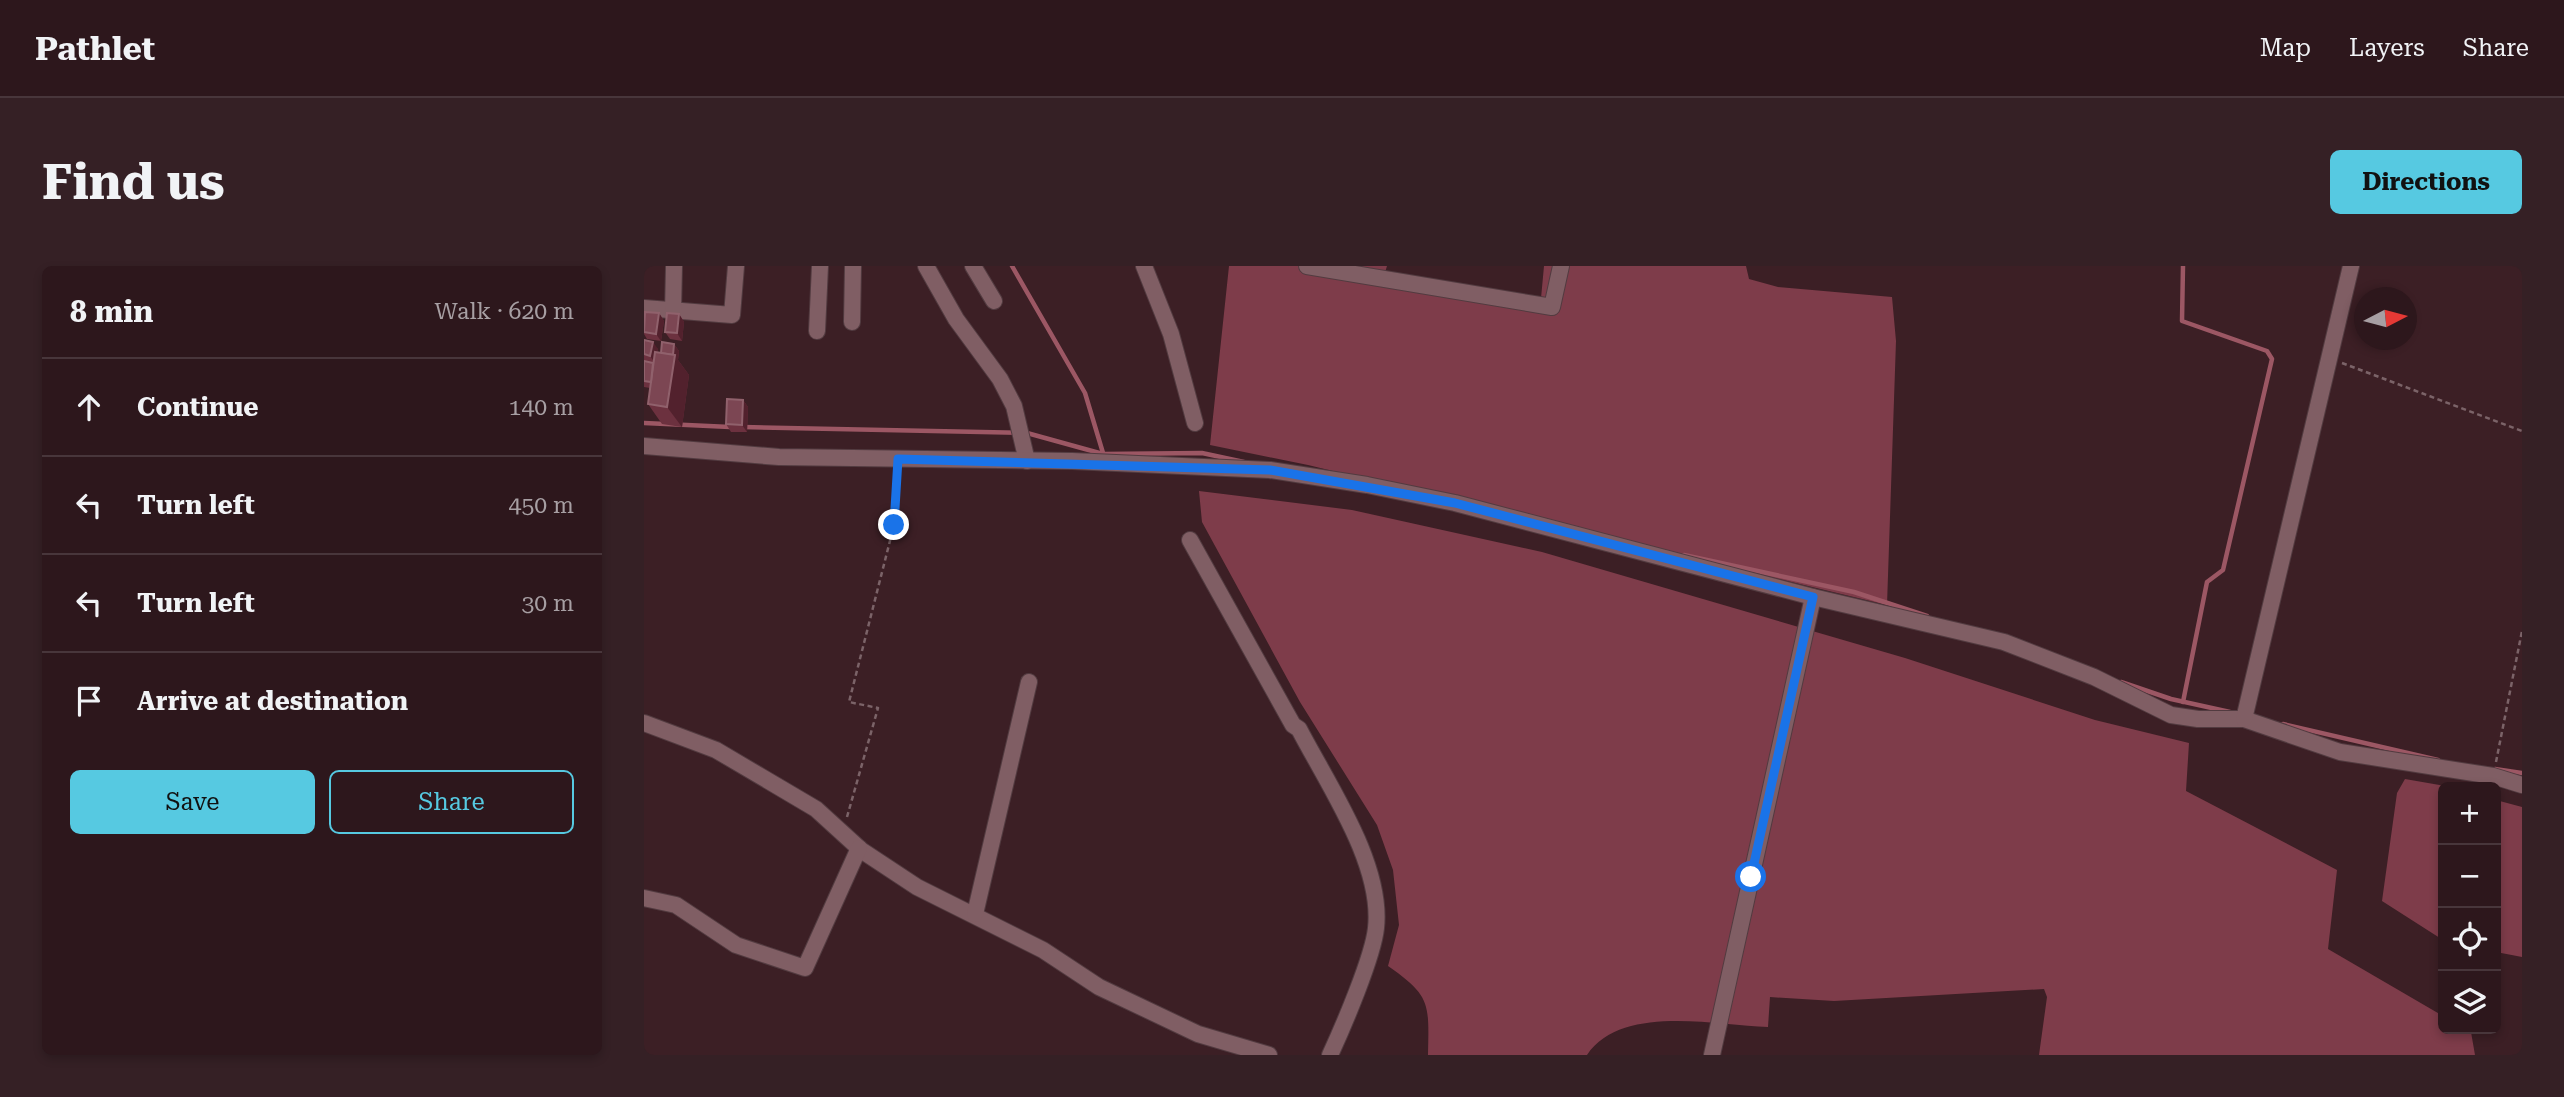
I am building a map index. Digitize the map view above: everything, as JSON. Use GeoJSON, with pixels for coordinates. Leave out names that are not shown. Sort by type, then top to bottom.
{"type":"FeatureCollection","features":[{"type":"Feature","properties":{"kind":"street"},"geometry":{"type":"LineString","coordinates":[[673,312],[674,266]]}},
{"type":"Feature","properties":{"kind":"street"},"geometry":{"type":"LineString","coordinates":[[644,308],[732,315],[736,266]]}},
{"type":"Feature","properties":{"kind":"street"},"geometry":{"type":"LineString","coordinates":[[817,331],[820,266]]}},
{"type":"Feature","properties":{"kind":"street"},"geometry":{"type":"LineString","coordinates":[[852,323],[853,266]]}},
{"type":"Feature","properties":{"kind":"street"},"geometry":{"type":"LineString","coordinates":[[926,266],[956,319],[1000,379],[1014,406],[1027,461]]}},
{"type":"Feature","properties":{"kind":"street"},"geometry":{"type":"LineString","coordinates":[[973,266],[994,301]]}},
{"type":"Feature","properties":{"kind":"street"},"geometry":{"type":"LineString","coordinates":[[1144,266],[1171,334],[1195,423]]}},
{"type":"Feature","properties":{"kind":"street"},"geometry":{"type":"LineString","coordinates":[[1307,266],[1552,306],[1561,266]]}},
{"type":"Feature","properties":{"kind":"street"},"geometry":{"type":"LineString","coordinates":[[2244,719],[2351,266]]}},
{"type":"Feature","properties":{"kind":"street"},"geometry":{"type":"LineString","coordinates":[[644,446],[779,457],[1027,461],[1270,470],[1367,485],[1455,503],[1813,597],[1949,626],[2004,642],[2094,677],[2171,715],[2198,719],[2244,719],[2340,752],[2493,776],[2522,785]]}},
{"type":"Feature","properties":{"kind":"street"},"geometry":{"type":"LineString","coordinates":[[1190,540],[1293,725],[1299,729],[1355,834],[1376,896],[1376,928],[1372,947],[1331,1055]]}},
{"type":"Feature","properties":{"kind":"street"},"geometry":{"type":"LineString","coordinates":[[1712,1055],[1813,597]]}},
{"type":"Feature","properties":{"kind":"street"},"geometry":{"type":"LineString","coordinates":[[975,914],[1030,682]]}},
{"type":"Feature","properties":{"kind":"street"},"geometry":{"type":"LineString","coordinates":[[644,723],[716,750],[816,809],[859,848],[917,887],[1043,950],[1099,987],[1198,1034],[1269,1055]]}},
{"type":"Feature","properties":{"kind":"street"},"geometry":{"type":"LineString","coordinates":[[644,898],[676,905],[736,945],[805,968],[859,848]]}},
{"type":"Feature","properties":{"kind":"path"},"geometry":{"type":"LineString","coordinates":[[2329,358],[2522,431]]}},
{"type":"Feature","properties":{"kind":"path"},"geometry":{"type":"LineString","coordinates":[[842,833],[877,708],[849,702],[894,525],[898,459]]}},
{"type":"Feature","properties":{"kind":"path"},"geometry":{"type":"LineString","coordinates":[[2493,776],[2522,631]]}},
{"type":"Feature","properties":{"kind":"shaded area"},"geometry":{"type":"Polygon","coordinates":[[[1229,266],[1387,266],[1383,279],[1540,309],[1544,266],[1746,266],[1749,279],[1778,287],[1892,297],[1896,341],[1887,605],[1308,465],[1210,445],[1229,266]]]}},
{"type":"Feature","properties":{"kind":"shaded area"},"geometry":{"type":"Polygon","coordinates":[[[1199,491],[1352,510],[1542,552],[1905,658],[2095,720],[2189,743],[2186,791],[2337,870],[2328,949],[2438,1013],[2438,1034],[2471,1034],[2475,1055],[2039,1055],[2047,997],[2044,989],[1834,1001],[1770,997],[1768,1027],[1670,1021],[1645,1023],[1622,1029],[1602,1039],[1587,1055],[1428,1055],[1425,1002],[1413,985],[1388,966],[1399,925],[1393,870],[1377,825],[1300,702],[1202,522],[1199,491]]]}},
{"type":"Feature","properties":{"kind":"shaded area"},"geometry":{"type":"Polygon","coordinates":[[[2405,779],[2438,785],[2438,937],[2382,901],[2397,793],[2405,779]]]}},
{"type":"Feature","properties":{"kind":"shaded area"},"geometry":{"type":"Polygon","coordinates":[[[2501,801],[2522,807],[2522,957],[2501,953],[2501,801]]]}},
{"type":"Feature","properties":{"kind":"building"},"geometry":{"type":"Polygon","coordinates":[[[645,312],[659,313],[656,334],[644,332],[645,312]]]}},
{"type":"Feature","properties":{"kind":"building"},"geometry":{"type":"Polygon","coordinates":[[[667,313],[679,314],[677,333],[665,332],[667,313]]]}},
{"type":"Feature","properties":{"kind":"building"},"geometry":{"type":"Polygon","coordinates":[[[644,340],[653,342],[650,356],[644,354],[644,340]]]}},
{"type":"Feature","properties":{"kind":"building"},"geometry":{"type":"Polygon","coordinates":[[[662,342],[674,344],[673,355],[661,353],[662,342]]]}},
{"type":"Feature","properties":{"kind":"building"},"geometry":{"type":"Polygon","coordinates":[[[655,352],[675,355],[667,407],[648,404],[655,352]]]}},
{"type":"Feature","properties":{"kind":"building"},"geometry":{"type":"Polygon","coordinates":[[[644,361],[653,363],[651,382],[644,381],[644,361]]]}},
{"type":"Feature","properties":{"kind":"building"},"geometry":{"type":"Polygon","coordinates":[[[727,399],[743,400],[742,425],[726,424],[727,399]]]}},
{"type":"Feature","properties":{"kind":"waterway"},"geometry":{"type":"LineString","coordinates":[[1012,266],[1085,393],[1103,453]]}},
{"type":"Feature","properties":{"kind":"waterway"},"geometry":{"type":"LineString","coordinates":[[2183,266],[2182,321],[2267,351],[2272,359],[2223,570],[2207,582],[2183,702]]}},
{"type":"Feature","properties":{"kind":"waterway"},"geometry":{"type":"LineString","coordinates":[[644,423],[730,427]]}},
{"type":"Feature","properties":{"kind":"waterway"},"geometry":{"type":"LineString","coordinates":[[743,427],[1027,433],[1103,454],[1202,453],[1244,462]]}},
{"type":"Feature","properties":{"kind":"waterway"},"geometry":{"type":"LineString","coordinates":[[1684,555],[1854,592],[1927,616]]}},
{"type":"Feature","properties":{"kind":"waterway"},"geometry":{"type":"LineString","coordinates":[[2121,682],[2171,699],[2230,712]]}},
{"type":"Feature","properties":{"kind":"waterway"},"geometry":{"type":"LineString","coordinates":[[2283,724],[2438,760]]}},
{"type":"Feature","properties":{"kind":"waterway"},"geometry":{"type":"LineString","coordinates":[[2495,769],[2522,773]]}},
{"type":"Feature","properties":{"kind":"route"},"geometry":{"type":"LineString","coordinates":[[894,525],[898,459],[1072,461],[1270,470],[1367,485],[1455,503],[1813,597],[1751,877]]}}]}
